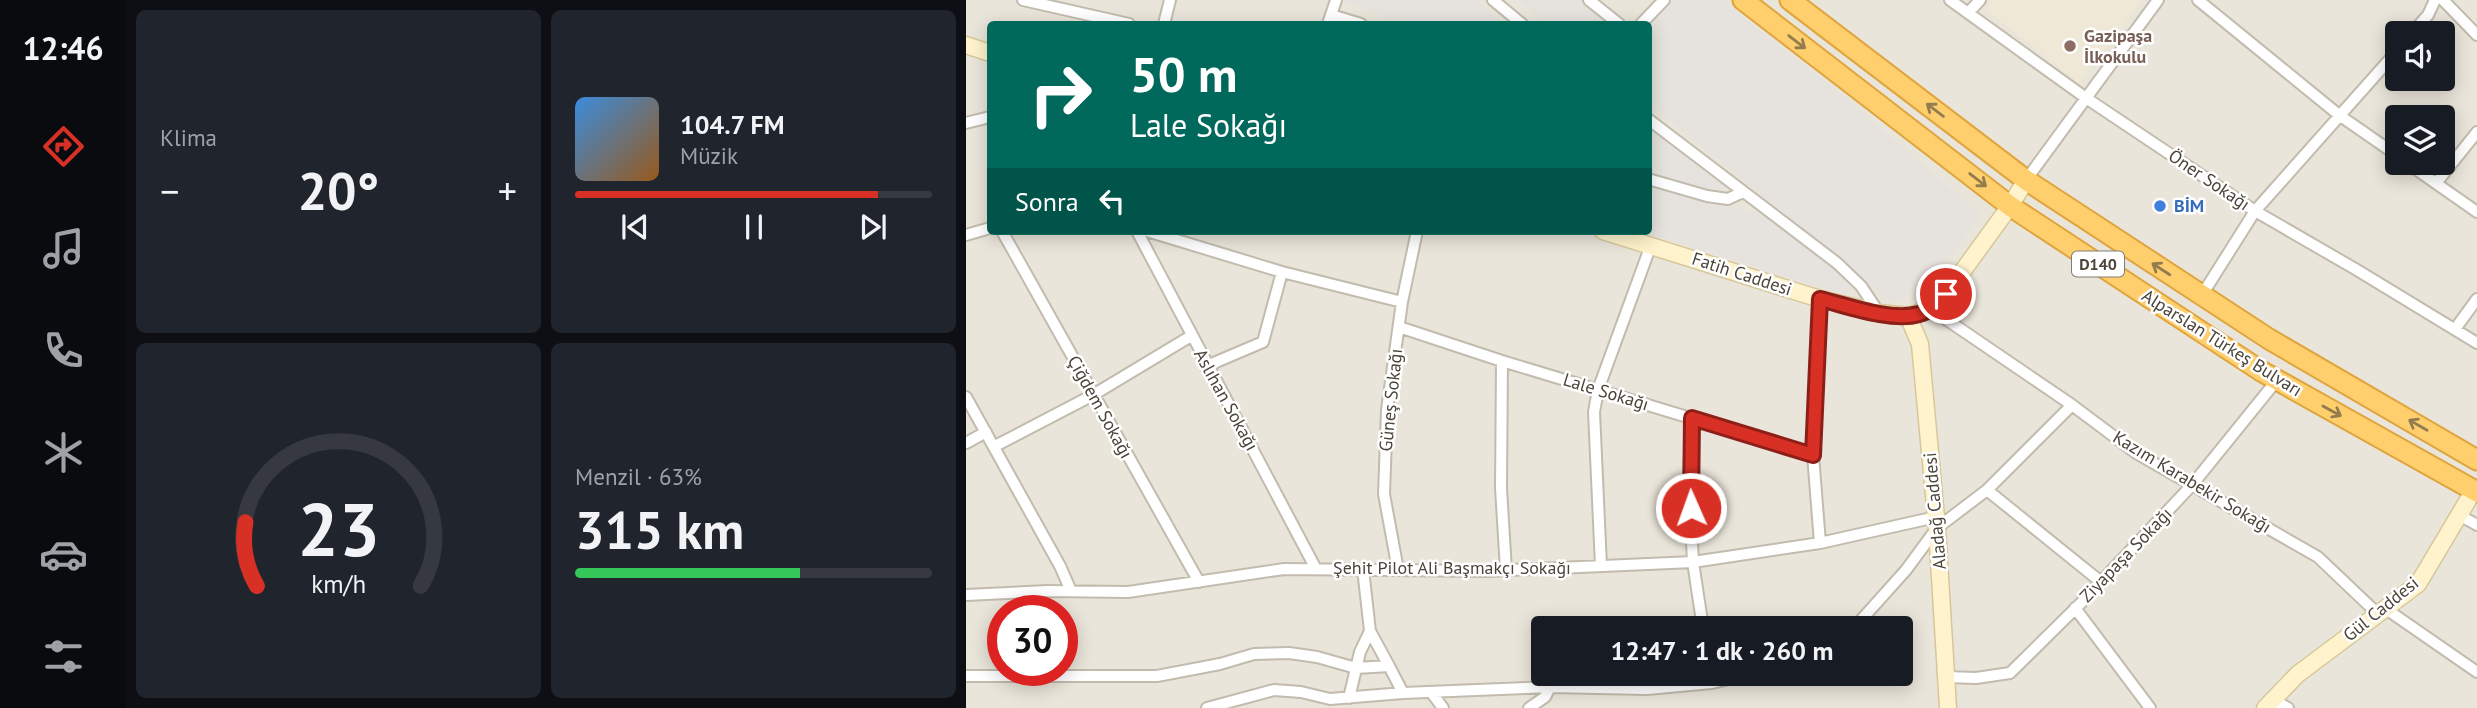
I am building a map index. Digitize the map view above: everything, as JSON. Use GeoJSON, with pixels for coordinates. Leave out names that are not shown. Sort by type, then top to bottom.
{"type":"FeatureCollection","features":[{"type":"Feature","properties":{"kind":"highway","name":"Alparslan Türkeş Bulvarı"},"geometry":{"type":"LineString","coordinates":[[1743,0],[2010,206],[2277,380],[2475,491]]}},
{"type":"Feature","properties":{"kind":"highway","name":"Alparslan Türkeş Bulvarı"},"geometry":{"type":"LineString","coordinates":[[1790,0],[2026,180],[2269,339],[2477,460]]}},
{"type":"Feature","properties":{"kind":"main road"},"geometry":{"type":"LineString","coordinates":[[966,45],[987,52]]}},
{"type":"Feature","properties":{"kind":"main road"},"geometry":{"type":"LineString","coordinates":[[1931,309],[1946,294],[2026,180]]}},
{"type":"Feature","properties":{"kind":"main road","name":"Fatih Caddesi"},"geometry":{"type":"LineString","coordinates":[[1617,235],[1820,299],[1879,313],[1908,316],[1931,309]]}},
{"type":"Feature","properties":{"kind":"main road","name":"Aladağ Caddesi"},"geometry":{"type":"LineString","coordinates":[[1908,316],[1920,344],[1937,522],[1948,708]]}},
{"type":"Feature","properties":{"kind":"main road","name":"Gül Caddesi"},"geometry":{"type":"LineString","coordinates":[[2269,704],[2298,674],[2418,584],[2475,491]]}},
{"type":"Feature","properties":{"kind":"street"},"geometry":{"type":"LineString","coordinates":[[1023,0],[1116,21]]}},
{"type":"Feature","properties":{"kind":"street"},"geometry":{"type":"LineString","coordinates":[[1165,21],[1170,0]]}},
{"type":"Feature","properties":{"kind":"street"},"geometry":{"type":"LineString","coordinates":[[1329,20],[1336,0]]}},
{"type":"Feature","properties":{"kind":"street"},"geometry":{"type":"LineString","coordinates":[[1493,0],[1518,21]]}},
{"type":"Feature","properties":{"kind":"street"},"geometry":{"type":"LineString","coordinates":[[1589,0],[1615,21]]}},
{"type":"Feature","properties":{"kind":"street"},"geometry":{"type":"LineString","coordinates":[[1644,21],[1664,0]]}},
{"type":"Feature","properties":{"kind":"street","name":"Öner Sokağı"},"geometry":{"type":"LineString","coordinates":[[1950,0],[2086,98],[2255,211],[2477,343]]}},
{"type":"Feature","properties":{"kind":"street"},"geometry":{"type":"LineString","coordinates":[[1968,13],[1980,0]]}},
{"type":"Feature","properties":{"kind":"street"},"geometry":{"type":"LineString","coordinates":[[2026,180],[2158,0]]}},
{"type":"Feature","properties":{"kind":"street"},"geometry":{"type":"LineString","coordinates":[[2198,0],[2339,115],[2385,147]]}},
{"type":"Feature","properties":{"kind":"street"},"geometry":{"type":"LineString","coordinates":[[2423,21],[2435,0]]}},
{"type":"Feature","properties":{"kind":"street"},"geometry":{"type":"LineString","coordinates":[[2443,0],[2477,35]]}},
{"type":"Feature","properties":{"kind":"street"},"geometry":{"type":"LineString","coordinates":[[2202,295],[2255,211],[2385,64]]}},
{"type":"Feature","properties":{"kind":"street"},"geometry":{"type":"LineString","coordinates":[[966,124],[987,118]]}},
{"type":"Feature","properties":{"kind":"street"},"geometry":{"type":"LineString","coordinates":[[1652,122],[1837,263],[1861,286],[1879,313]]}},
{"type":"Feature","properties":{"kind":"street"},"geometry":{"type":"LineString","coordinates":[[2437,182],[2477,132]]}},
{"type":"Feature","properties":{"kind":"street"},"geometry":{"type":"LineString","coordinates":[[2426,175],[2477,212]]}},
{"type":"Feature","properties":{"kind":"street"},"geometry":{"type":"LineString","coordinates":[[1652,180],[1707,196],[1728,199],[1743,192]]}},
{"type":"Feature","properties":{"kind":"street"},"geometry":{"type":"LineString","coordinates":[[966,235],[987,229]]}},
{"type":"Feature","properties":{"kind":"street","name":"Çiğdem Sokağı"},"geometry":{"type":"LineString","coordinates":[[1004,235],[1199,582]]}},
{"type":"Feature","properties":{"kind":"street","name":"Aslıhan Sokağı"},"geometry":{"type":"LineString","coordinates":[[1139,235],[1316,569]]}},
{"type":"Feature","properties":{"kind":"street"},"geometry":{"type":"LineString","coordinates":[[1160,235],[1282,272],[1402,302]]}},
{"type":"Feature","properties":{"kind":"street","name":"Güneş Sokağı"},"geometry":{"type":"LineString","coordinates":[[1398,570],[1384,494],[1387,410],[1402,302],[1416,235]]}},
{"type":"Feature","properties":{"kind":"street"},"geometry":{"type":"LineString","coordinates":[[1601,566],[1594,412],[1598,390],[1651,245]]}},
{"type":"Feature","properties":{"kind":"street"},"geometry":{"type":"LineString","coordinates":[[1209,365],[1263,342],[1282,272]]}},
{"type":"Feature","properties":{"kind":"street"},"geometry":{"type":"LineString","coordinates":[[1820,299],[1813,455],[1820,543]]}},
{"type":"Feature","properties":{"kind":"street"},"geometry":{"type":"LineString","coordinates":[[2455,329],[2477,299]]}},
{"type":"Feature","properties":{"kind":"street","name":"Kazım Karabekir Sokağı"},"geometry":{"type":"LineString","coordinates":[[1931,309],[2072,405],[2136,453],[2318,557],[2382,611],[2477,672]]}},
{"type":"Feature","properties":{"kind":"street","name":"Lale Sokağı"},"geometry":{"type":"LineString","coordinates":[[1399,327],[1813,455]]}},
{"type":"Feature","properties":{"kind":"street"},"geometry":{"type":"LineString","coordinates":[[995,446],[1093,395],[1191,337]]}},
{"type":"Feature","properties":{"kind":"street"},"geometry":{"type":"LineString","coordinates":[[1502,361],[1501,488],[1506,570]]}},
{"type":"Feature","properties":{"kind":"street","name":"Ziyapaşa Sokağı"},"geometry":{"type":"LineString","coordinates":[[1945,677],[1976,678],[2010,673],[2192,485],[2277,380]]}},
{"type":"Feature","properties":{"kind":"street"},"geometry":{"type":"LineString","coordinates":[[966,397],[995,446],[1071,591]]}},
{"type":"Feature","properties":{"kind":"street","name":"Şehit Pilot Ali Başmakçı Sokağı"},"geometry":{"type":"LineString","coordinates":[[966,595],[1128,592],[1284,569],[1506,570],[1693,562],[1820,543],[1937,522],[1987,490],[2072,405]]}},
{"type":"Feature","properties":{"kind":"street"},"geometry":{"type":"LineString","coordinates":[[1692,418],[1689,481],[1693,562],[1701,616]]}},
{"type":"Feature","properties":{"kind":"street"},"geometry":{"type":"LineString","coordinates":[[966,443],[986,432]]}},
{"type":"Feature","properties":{"kind":"street"},"geometry":{"type":"LineString","coordinates":[[1987,490],[2101,582]]}},
{"type":"Feature","properties":{"kind":"street"},"geometry":{"type":"LineString","coordinates":[[2459,515],[2477,525]]}},
{"type":"Feature","properties":{"kind":"street"},"geometry":{"type":"LineString","coordinates":[[1865,616],[1906,570],[1937,522]]}},
{"type":"Feature","properties":{"kind":"street"},"geometry":{"type":"LineString","coordinates":[[1363,569],[1370,631],[1403,693]]}},
{"type":"Feature","properties":{"kind":"street"},"geometry":{"type":"LineString","coordinates":[[2075,608],[2150,708]]}},
{"type":"Feature","properties":{"kind":"street"},"geometry":{"type":"LineString","coordinates":[[1349,698],[1360,652],[1370,631]]}},
{"type":"Feature","properties":{"kind":"street"},"geometry":{"type":"LineString","coordinates":[[966,676],[1157,676],[1220,664],[1254,654],[1289,653],[1317,657],[1356,668],[1389,666]]}},
{"type":"Feature","properties":{"kind":"street"},"geometry":{"type":"LineString","coordinates":[[1207,708],[1274,690],[1301,692],[1330,699],[1550,687],[1647,689],[1664,686]]}},
{"type":"Feature","properties":{"kind":"street"},"geometry":{"type":"LineString","coordinates":[[1529,708],[1545,697],[1550,687]]}},
{"type":"Feature","properties":{"kind":"street"},"geometry":{"type":"LineString","coordinates":[[1431,692],[1443,708]]}},
{"type":"Feature","properties":{"kind":"street"},"geometry":{"type":"LineString","coordinates":[[2269,704],[2288,708]]}},
{"type":"Feature","properties":{"kind":"shaded area"},"geometry":{"type":"Polygon","coordinates":[[[966,0],[2477,0],[2477,708],[966,708],[966,0]]]}},
{"type":"Feature","properties":{"kind":"shaded area"},"geometry":{"type":"Polygon","coordinates":[[[1343,0],[1476,0],[1500,21],[1396,21],[1343,0]]]}},
{"type":"Feature","properties":{"kind":"shaded area"},"geometry":{"type":"Polygon","coordinates":[[[1518,0],[1580,0],[1606,21],[1544,21],[1518,0]]]}},
{"type":"Feature","properties":{"kind":"shaded area"},"geometry":{"type":"Polygon","coordinates":[[[1667,0],[1722,0],[1843,96],[1981,215],[1931,282],[1891,302],[1652,105],[1652,21],[1648,21],[1667,0]]]}},
{"type":"Feature","properties":{"kind":"shaded area","name":"Gazipaşa İlkokulu"},"geometry":{"type":"Polygon","coordinates":[[[1992,0],[2143,0],[2079,83],[1985,9],[1992,0]]]}},
{"type":"Feature","properties":{"kind":"shaded area"},"geometry":{"type":"Polygon","coordinates":[[[1652,128],[1725,184],[1722,194],[1652,174],[1652,128]]]}},
{"type":"Feature","properties":{"kind":"shaded area"},"geometry":{"type":"Polygon","coordinates":[[[1652,185],[1770,218],[1851,281],[1846,295],[1652,235],[1652,185]]]}},
{"type":"Feature","properties":{"kind":"place","name":"Gazipaşa İlkokulu"},"geometry":{"type":"Point","coordinates":[2070,46]}},
{"type":"Feature","properties":{"kind":"place","name":"BİM"},"geometry":{"type":"Point","coordinates":[2160,206]}},
{"type":"Feature","properties":{"kind":"route"},"geometry":{"type":"LineString","coordinates":[[1691,508],[1689,481],[1692,418],[1813,455],[1820,299],[1879,313],[1908,316],[1931,309],[1946,294]]}}]}
